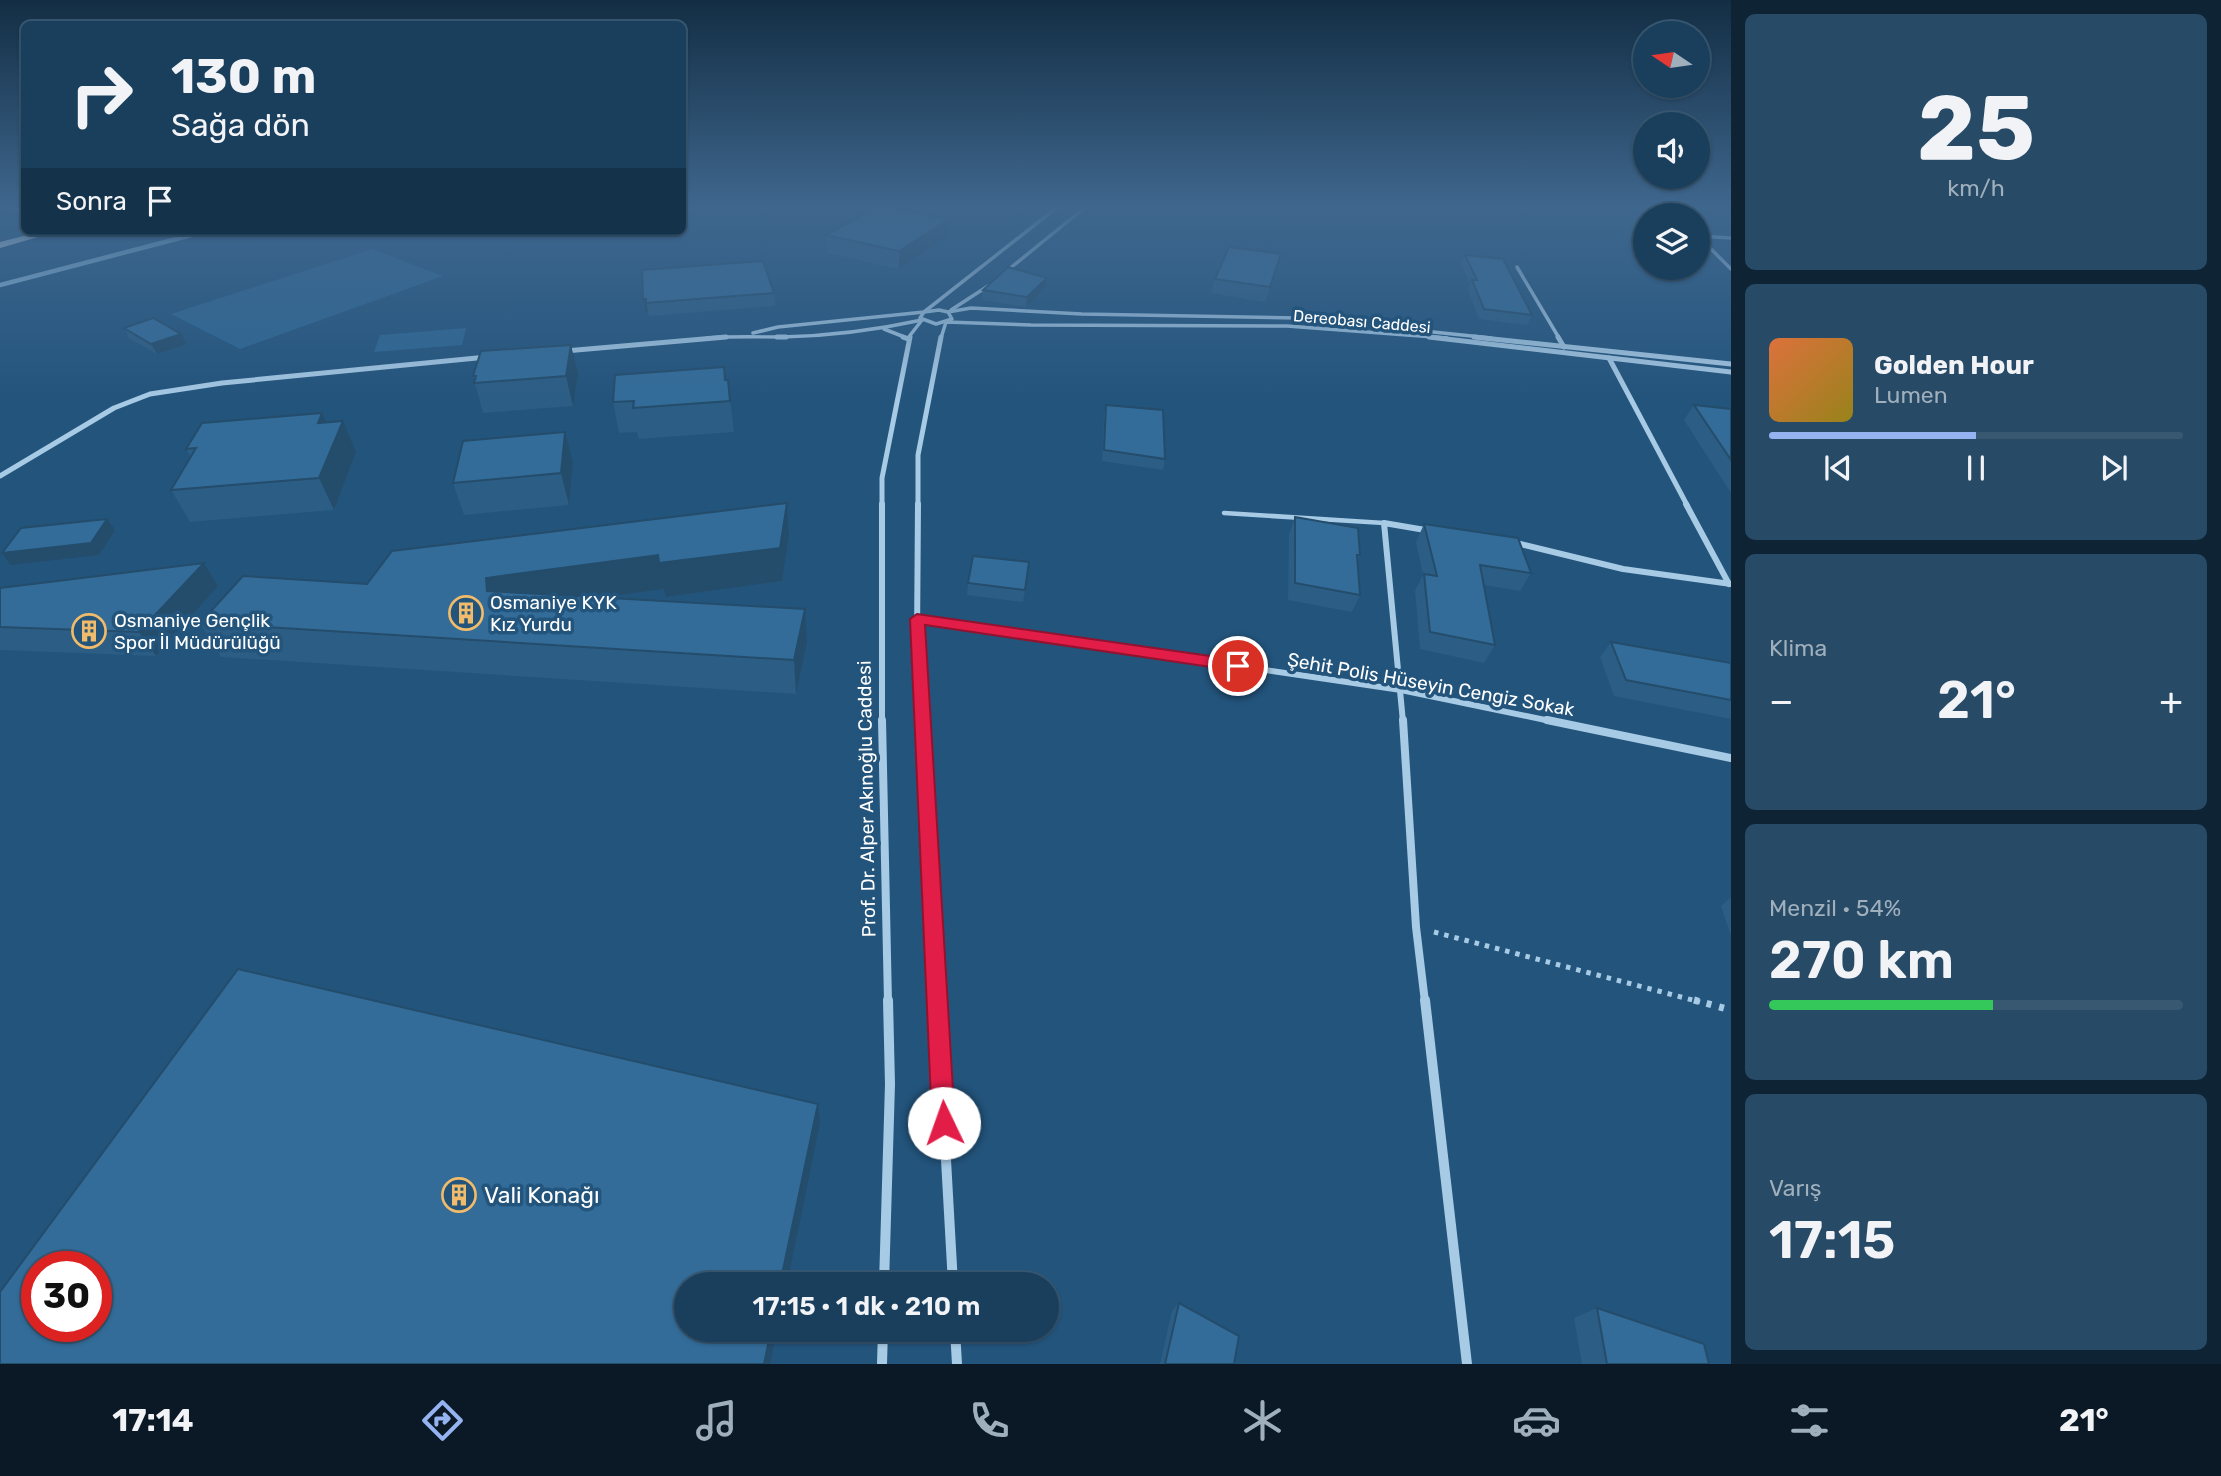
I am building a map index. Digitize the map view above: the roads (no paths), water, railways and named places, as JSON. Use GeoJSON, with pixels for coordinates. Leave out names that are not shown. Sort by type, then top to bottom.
{"type":"FeatureCollection","features":[{"type":"Feature","properties":{"kind":"street","name":"Prof. Dr. Alper Akınoğlu Caddesi"},"geometry":{"type":"LineString","coordinates":[[884,1272],[890,1084],[882,739],[882,478],[908,339],[923,316],[976,273]]}},
{"type":"Feature","properties":{"kind":"street"},"geometry":{"type":"LineString","coordinates":[[1520,273],[1568,354]]}},
{"type":"Feature","properties":{"kind":"street"},"geometry":{"type":"LineString","coordinates":[[952,1272],[917,619],[918,455],[943,332],[946,322],[952,316],[948,312],[990,284]]}},
{"type":"Feature","properties":{"kind":"street"},"geometry":{"type":"LineString","coordinates":[[969,299],[971,308]]}},
{"type":"Feature","properties":{"kind":"street","name":"Dereobası Caddesi"},"geometry":{"type":"LineString","coordinates":[[923,316],[971,308],[1082,314],[1298,318],[1731,364]]}},
{"type":"Feature","properties":{"kind":"street","name":"Dereobası Caddesi"},"geometry":{"type":"LineString","coordinates":[[923,316],[936,324],[1297,327],[1731,372]]}},
{"type":"Feature","properties":{"kind":"street"},"geometry":{"type":"LineString","coordinates":[[556,351],[746,335],[782,337],[884,329],[923,316]]}},
{"type":"Feature","properties":{"kind":"street"},"geometry":{"type":"LineString","coordinates":[[746,335],[778,327],[923,316]]}},
{"type":"Feature","properties":{"kind":"street"},"geometry":{"type":"LineString","coordinates":[[943,332],[962,323]]}},
{"type":"Feature","properties":{"kind":"street"},"geometry":{"type":"LineString","coordinates":[[884,329],[908,339]]}},
{"type":"Feature","properties":{"kind":"street"},"geometry":{"type":"LineString","coordinates":[[0,476],[114,408],[150,394],[222,383],[501,356]]}},
{"type":"Feature","properties":{"kind":"street"},"geometry":{"type":"LineString","coordinates":[[1609,358],[1730,584]]}},
{"type":"Feature","properties":{"kind":"street"},"geometry":{"type":"LineString","coordinates":[[1436,532],[1384,523],[1401,690],[1416,927],[1467,1364]]}},
{"type":"Feature","properties":{"kind":"street"},"geometry":{"type":"LineString","coordinates":[[1502,541],[1623,569],[1730,584]]}},
{"type":"Feature","properties":{"kind":"street","name":"Şehit Polis Hüseyin Cengiz Sokak"},"geometry":{"type":"LineString","coordinates":[[917,619],[1401,690],[1731,758]]}},
{"type":"Feature","properties":{"kind":"street"},"geometry":{"type":"LineString","coordinates":[[882,1364],[883,1342]]}},
{"type":"Feature","properties":{"kind":"street"},"geometry":{"type":"LineString","coordinates":[[956,1342],[957,1364]]}},
{"type":"Feature","properties":{"kind":"lane"},"geometry":{"type":"LineString","coordinates":[[1224,513],[1384,523]]}},
{"type":"Feature","properties":{"kind":"waterway"},"geometry":{"type":"LineString","coordinates":[[0,285],[47,273]]}},
{"type":"Feature","properties":{"kind":"place","name":"Osmaniye KYK Kız Yurdu"},"geometry":{"type":"Point","coordinates":[466,613]}},
{"type":"Feature","properties":{"kind":"place","name":"Osmaniye Gençlik Spor İl Müdürülüğü"},"geometry":{"type":"Point","coordinates":[89,631]}},
{"type":"Feature","properties":{"kind":"place","name":"Vali Konağı"},"geometry":{"type":"Point","coordinates":[459,1195]}}]}
